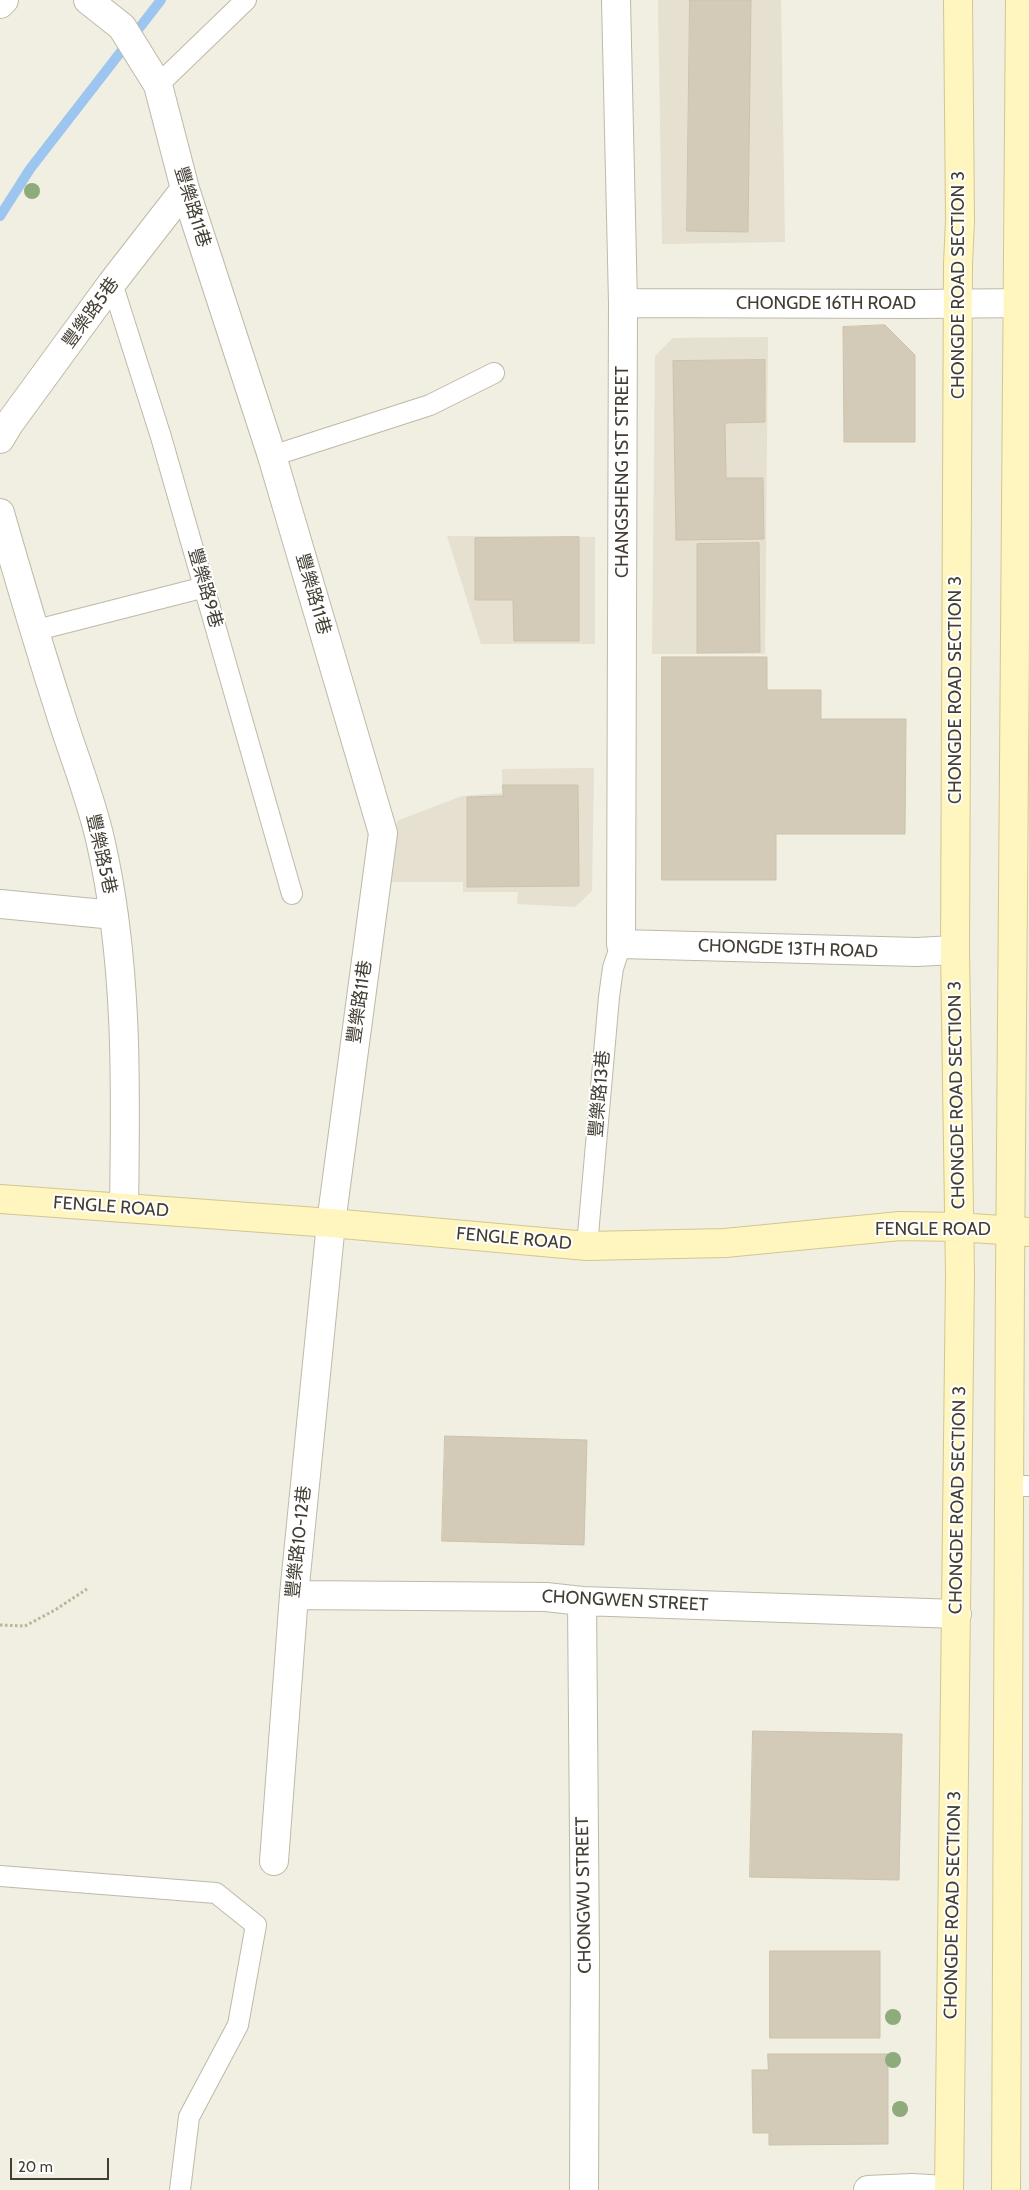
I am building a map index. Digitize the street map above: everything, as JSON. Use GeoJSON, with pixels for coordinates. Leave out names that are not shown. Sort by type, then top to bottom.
{"type":"FeatureCollection","features":[{"type":"Feature","properties":{"kind":"main road","name":"CHONGDE ROAD SECTION 3"},"geometry":{"type":"LineString","coordinates":[[948,2190],[957,1614],[959,1227],[955,950],[959,303],[958,0]]}},
{"type":"Feature","properties":{"kind":"main road"},"geometry":{"type":"LineString","coordinates":[[1006,2190],[1019,1486],[1024,302],[1020,0]]}},
{"type":"Feature","properties":{"kind":"main road","name":"FENGLE ROAD"},"geometry":{"type":"LineString","coordinates":[[0,1199],[331,1223],[587,1246],[725,1243],[900,1226],[959,1227],[1020,1232]]}},
{"type":"Feature","properties":{"kind":"street"},"geometry":{"type":"LineString","coordinates":[[0,4],[4,0]]}},
{"type":"Feature","properties":{"kind":"street","name":"豐樂路11巷"},"geometry":{"type":"LineString","coordinates":[[88,0],[122,27],[158,85],[185,189],[272,456],[383,834],[331,1223]]}},
{"type":"Feature","properties":{"kind":"street","name":"CHANGSHENG 1ST STREET"},"geometry":{"type":"LineString","coordinates":[[616,0],[623,303],[621,944]]}},
{"type":"Feature","properties":{"kind":"street","name":"豐樂路5巷"},"geometry":{"type":"LineString","coordinates":[[0,439],[112,283],[185,189]]}},
{"type":"Feature","properties":{"kind":"street","name":"CHONGDE 16TH ROAD"},"geometry":{"type":"LineString","coordinates":[[623,303],[916,304],[1024,302]]}},
{"type":"Feature","properties":{"kind":"street","name":"豐樂路5巷"},"geometry":{"type":"LineString","coordinates":[[0,513],[33,631],[100,838],[114,915],[122,1000],[126,1121],[124,1208]]}},
{"type":"Feature","properties":{"kind":"street"},"geometry":{"type":"LineString","coordinates":[[0,904],[114,915]]}},
{"type":"Feature","properties":{"kind":"street","name":"CHONGDE 13TH ROAD"},"geometry":{"type":"LineString","coordinates":[[621,944],[917,952],[955,950]]}},
{"type":"Feature","properties":{"kind":"street","name":"豐樂路10-12巷"},"geometry":{"type":"LineString","coordinates":[[274,1861],[294,1595],[331,1223]]}},
{"type":"Feature","properties":{"kind":"street","name":"CHONGWEN STREET"},"geometry":{"type":"LineString","coordinates":[[294,1595],[546,1597],[582,1601],[957,1614]]}},
{"type":"Feature","properties":{"kind":"street","name":"CHONGWU STREET"},"geometry":{"type":"LineString","coordinates":[[582,1601],[585,1956],[584,2190]]}},
{"type":"Feature","properties":{"kind":"street"},"geometry":{"type":"LineString","coordinates":[[868,2190],[912,2188],[948,2190]]}},
{"type":"Feature","properties":{"kind":"lane"},"geometry":{"type":"LineString","coordinates":[[158,85],[246,0]]}},
{"type":"Feature","properties":{"kind":"lane","name":"豐樂路9巷"},"geometry":{"type":"LineString","coordinates":[[112,283],[162,437],[292,894]]}},
{"type":"Feature","properties":{"kind":"lane"},"geometry":{"type":"LineString","coordinates":[[272,456],[430,405],[494,373]]}},
{"type":"Feature","properties":{"kind":"lane"},"geometry":{"type":"LineString","coordinates":[[33,631],[205,587]]}},
{"type":"Feature","properties":{"kind":"lane","name":"豐樂路13巷"},"geometry":{"type":"LineString","coordinates":[[587,1246],[609,997],[613,968],[621,944]]}},
{"type":"Feature","properties":{"kind":"lane"},"geometry":{"type":"LineString","coordinates":[[0,1876],[216,1893],[256,1925],[238,2025],[189,2118],[180,2190]]}},
{"type":"Feature","properties":{"kind":"path"},"geometry":{"type":"LineString","coordinates":[[0,1625],[25,1626],[56,1610],[87,1589]]}},
{"type":"Feature","properties":{"kind":"shaded area"},"geometry":{"type":"Polygon","coordinates":[[[658,0],[781,0],[785,242],[662,244],[658,0]]]}},
{"type":"Feature","properties":{"kind":"shaded area"},"geometry":{"type":"Polygon","coordinates":[[[768,337],[765,654],[652,654],[655,356],[673,338],[768,337]]]}},
{"type":"Feature","properties":{"kind":"shaded area"},"geometry":{"type":"Polygon","coordinates":[[[447,536],[595,537],[595,644],[481,644],[447,536]]]}},
{"type":"Feature","properties":{"kind":"shaded area"},"geometry":{"type":"Polygon","coordinates":[[[594,768],[592,891],[575,907],[517,904],[518,892],[463,892],[463,882],[389,882],[397,821],[462,796],[502,793],[502,769],[594,768]]]}},
{"type":"Feature","properties":{"kind":"building"},"geometry":{"type":"Polygon","coordinates":[[[690,0],[751,0],[748,232],[687,231],[690,0]]]}},
{"type":"Feature","properties":{"kind":"building"},"geometry":{"type":"Polygon","coordinates":[[[885,325],[915,355],[915,442],[844,442],[843,327],[885,325]]]}},
{"type":"Feature","properties":{"kind":"building"},"geometry":{"type":"Polygon","coordinates":[[[765,360],[765,422],[725,423],[726,478],[763,478],[764,539],[676,540],[673,361],[765,360]]]}},
{"type":"Feature","properties":{"kind":"building"},"geometry":{"type":"Polygon","coordinates":[[[579,537],[579,641],[514,641],[513,600],[475,600],[475,538],[579,537]]]}},
{"type":"Feature","properties":{"kind":"building"},"geometry":{"type":"Polygon","coordinates":[[[759,543],[760,652],[697,653],[697,544],[759,543]]]}},
{"type":"Feature","properties":{"kind":"building"},"geometry":{"type":"Polygon","coordinates":[[[662,657],[767,657],[767,690],[821,690],[821,719],[906,719],[905,834],[776,834],[776,880],[662,880],[662,657]]]}},
{"type":"Feature","properties":{"kind":"building"},"geometry":{"type":"Polygon","coordinates":[[[503,785],[578,785],[579,886],[467,887],[467,797],[503,796],[503,785]]]}},
{"type":"Feature","properties":{"kind":"building"},"geometry":{"type":"Polygon","coordinates":[[[445,1436],[587,1440],[584,1545],[442,1541],[445,1436]]]}},
{"type":"Feature","properties":{"kind":"building"},"geometry":{"type":"Polygon","coordinates":[[[753,1731],[902,1734],[899,1880],[750,1877],[753,1731]]]}},
{"type":"Feature","properties":{"kind":"building"},"geometry":{"type":"Polygon","coordinates":[[[770,1951],[880,1951],[880,2038],[770,2038],[770,1951]]]}},
{"type":"Feature","properties":{"kind":"building"},"geometry":{"type":"Polygon","coordinates":[[[768,2054],[888,2054],[888,2144],[769,2145],[769,2133],[753,2133],[752,2070],[768,2070],[768,2054]]]}},
{"type":"Feature","properties":{"kind":"waterway"},"geometry":{"type":"LineString","coordinates":[[0,216],[30,169],[161,0]]}}]}
